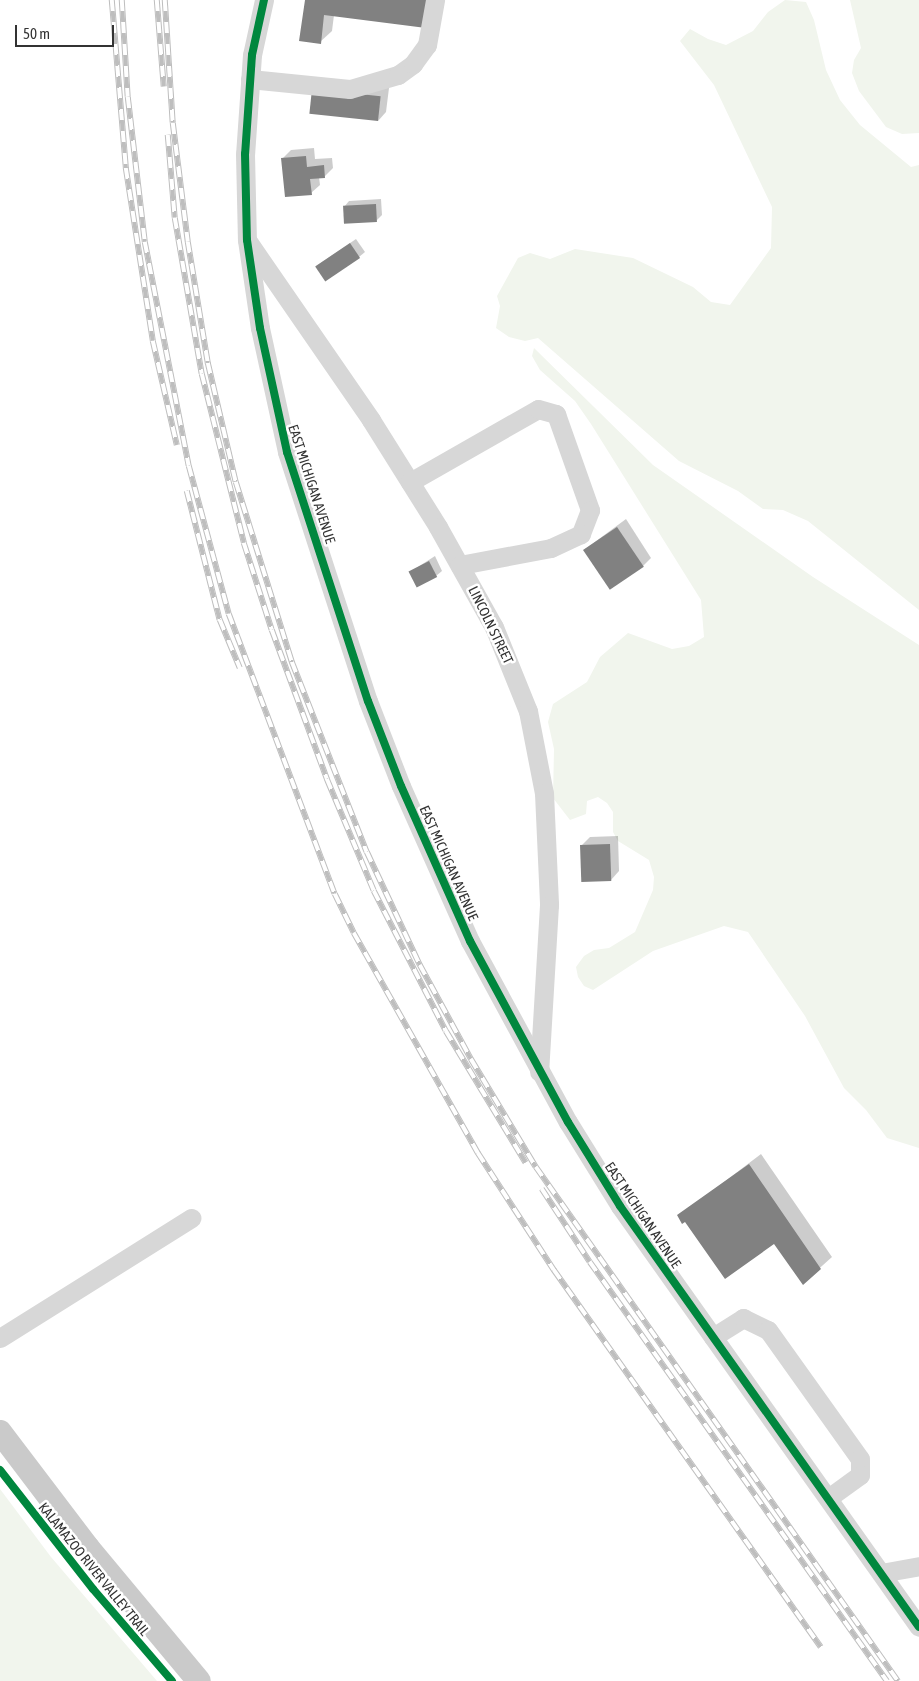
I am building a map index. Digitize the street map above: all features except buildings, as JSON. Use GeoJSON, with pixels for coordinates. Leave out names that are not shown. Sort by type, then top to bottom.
{"type":"FeatureCollection","features":[{"type":"Feature","properties":{"kind":"main road"},"geometry":{"type":"LineString","coordinates":[[0,1432],[88,1548],[198,1681]]}},
{"type":"Feature","properties":{"kind":"street","name":"EAST MICHIGAN AVENUE"},"geometry":{"type":"LineString","coordinates":[[264,0],[253,47],[245,154],[247,240],[270,381],[287,452],[368,701],[434,865],[539,1072],[620,1206],[919,1626]]}},
{"type":"Feature","properties":{"kind":"street"},"geometry":{"type":"LineString","coordinates":[[250,79],[350,89],[398,75],[414,64],[427,45],[435,0]]}},
{"type":"Feature","properties":{"kind":"street","name":"LINCOLN STREET"},"geometry":{"type":"LineString","coordinates":[[247,240],[410,482],[460,566],[510,663],[537,742],[544,793],[549,905],[539,1072]]}},
{"type":"Feature","properties":{"kind":"street"},"geometry":{"type":"LineString","coordinates":[[410,482],[538,408],[556,414],[590,510],[581,534],[551,548],[460,566]]}},
{"type":"Feature","properties":{"kind":"street"},"geometry":{"type":"LineString","coordinates":[[0,1338],[191,1218]]}},
{"type":"Feature","properties":{"kind":"street"},"geometry":{"type":"LineString","coordinates":[[713,1337],[743,1318],[768,1330],[860,1459],[860,1475],[828,1498]]}},
{"type":"Feature","properties":{"kind":"street"},"geometry":{"type":"LineString","coordinates":[[881,1572],[919,1566]]}},
{"type":"Feature","properties":{"kind":"shaded area"},"geometry":{"type":"Polygon","coordinates":[[[785,0],[806,2],[814,20],[826,70],[840,100],[860,125],[911,167],[919,165],[919,610],[808,521],[783,510],[763,509],[738,491],[679,461],[538,338],[525,341],[509,337],[496,328],[500,306],[497,296],[518,258],[530,253],[550,259],[575,249],[633,258],[693,287],[711,302],[730,305],[771,248],[772,207],[714,85],[680,41],[690,29],[708,39],[726,45],[753,31],[768,12],[785,0]]]}},
{"type":"Feature","properties":{"kind":"shaded area"},"geometry":{"type":"Polygon","coordinates":[[[850,0],[919,0],[919,133],[902,134],[886,127],[859,91],[852,73],[854,60],[861,48],[850,0]]]}},
{"type":"Feature","properties":{"kind":"shaded area"},"geometry":{"type":"Polygon","coordinates":[[[534,348],[653,465],[813,577],[919,645],[919,1148],[887,1138],[866,1110],[844,1088],[805,1016],[748,932],[724,926],[653,951],[593,990],[584,986],[578,977],[576,967],[584,956],[594,950],[609,948],[635,932],[653,890],[654,877],[649,860],[618,841],[613,832],[613,812],[607,803],[598,797],[587,801],[586,814],[570,820],[553,798],[554,749],[548,722],[553,704],[587,682],[600,657],[628,633],[672,649],[689,646],[704,637],[701,600],[575,401],[540,370],[532,356],[534,348]]]}},
{"type":"Feature","properties":{"kind":"shaded area"},"geometry":{"type":"Polygon","coordinates":[[[0,1489],[51,1557],[157,1681],[0,1681],[0,1489]]]}},
{"type":"Feature","properties":{"kind":"railway"},"geometry":{"type":"LineString","coordinates":[[112,0],[126,168],[153,341],[177,445]]}},
{"type":"Feature","properties":{"kind":"railway"},"geometry":{"type":"LineString","coordinates":[[122,0],[128,97],[145,242],[189,466],[229,614],[335,894],[354,933],[478,1153],[554,1270],[821,1647]]}},
{"type":"Feature","properties":{"kind":"railway"},"geometry":{"type":"LineString","coordinates":[[157,0],[164,87]]}},
{"type":"Feature","properties":{"kind":"railway"},"geometry":{"type":"LineString","coordinates":[[165,0],[173,123],[188,242],[208,363],[236,482],[292,662],[367,852],[420,965],[471,1059],[536,1167],[898,1681]]}},
{"type":"Feature","properties":{"kind":"railway"},"geometry":{"type":"LineString","coordinates":[[168,135],[175,218],[202,374],[244,543],[272,630],[327,779],[374,891],[446,1031],[526,1163]]}},
{"type":"Feature","properties":{"kind":"railway"},"geometry":{"type":"LineString","coordinates":[[187,491],[220,620],[240,668]]}},
{"type":"Feature","properties":{"kind":"railway"},"geometry":{"type":"LineString","coordinates":[[542,1189],[590,1262],[887,1681]]}},
{"type":"Feature","properties":{"kind":"cycle path"},"geometry":{"type":"LineString","coordinates":[[264,0],[252,55],[245,154],[247,240],[260,328],[287,452],[368,701],[401,786],[470,941],[568,1122],[620,1206],[919,1627]]}},
{"type":"Feature","properties":{"kind":"cycle path","name":"KALAMAZOO RIVER VALLEY TRAIL"},"geometry":{"type":"LineString","coordinates":[[0,1470],[93,1589],[172,1681]]}}]}
